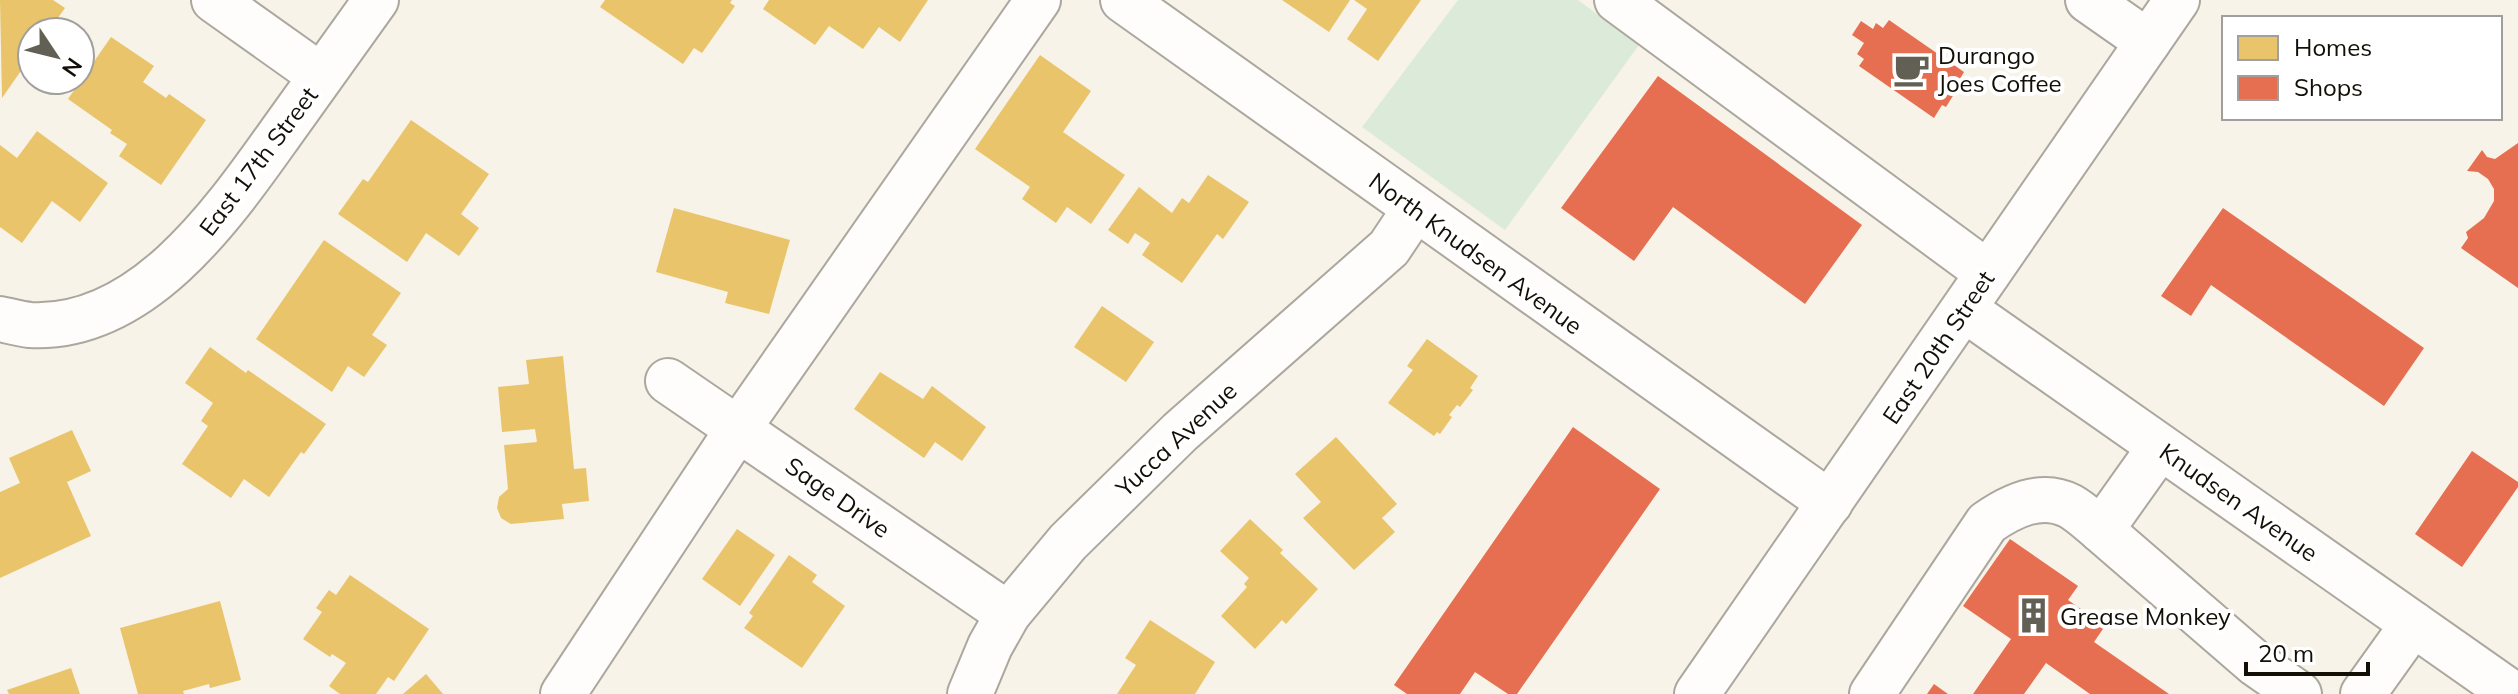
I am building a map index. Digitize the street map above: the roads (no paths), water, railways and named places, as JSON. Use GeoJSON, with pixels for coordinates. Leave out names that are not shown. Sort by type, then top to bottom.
{"type":"FeatureCollection","features":[{"type":"Feature","properties":{"kind":"street"},"geometry":{"type":"LineString","coordinates":[[214,0],[321,76]]}},
{"type":"Feature","properties":{"kind":"street","name":"East 17th Street"},"geometry":{"type":"LineString","coordinates":[[0,319],[30,325],[76,320],[119,303],[157,278],[195,244],[230,204],[376,0]]}},
{"type":"Feature","properties":{"kind":"street"},"geometry":{"type":"LineString","coordinates":[[563,694],[738,429],[1038,0]]}},
{"type":"Feature","properties":{"kind":"street","name":"North Knudsen Avenue"},"geometry":{"type":"LineString","coordinates":[[1123,0],[1830,503]]}},
{"type":"Feature","properties":{"kind":"street"},"geometry":{"type":"LineString","coordinates":[[1617,0],[1988,273]]}},
{"type":"Feature","properties":{"kind":"street"},"geometry":{"type":"LineString","coordinates":[[2088,0],[2148,42]]}},
{"type":"Feature","properties":{"kind":"street","name":"East 20th Street"},"geometry":{"type":"LineString","coordinates":[[1702,692],[2177,0]]}},
{"type":"Feature","properties":{"kind":"street","name":"Yucca Avenue"},"geometry":{"type":"LineString","coordinates":[[970,694],[990,646],[1008,614],[1068,542],[1180,432],[1389,248],[1415,209]]}},
{"type":"Feature","properties":{"kind":"street","name":"Knudsen Avenue"},"geometry":{"type":"LineString","coordinates":[[1964,309],[2513,694]]}},
{"type":"Feature","properties":{"kind":"street","name":"Sage Drive"},"geometry":{"type":"LineString","coordinates":[[668,381],[1008,614]]}},
{"type":"Feature","properties":{"kind":"street"},"geometry":{"type":"LineString","coordinates":[[2101,530],[2160,447]]}},
{"type":"Feature","properties":{"kind":"street"},"geometry":{"type":"LineString","coordinates":[[1872,694],[1987,523],[2007,509],[2039,499],[2069,505],[2256,664],[2299,694]]}},
{"type":"Feature","properties":{"kind":"street"},"geometry":{"type":"LineString","coordinates":[[2363,694],[2413,624]]}},
{"type":"Feature","properties":{"kind":"place","name":"Durango Joes Coffee"},"geometry":{"type":"Point","coordinates":[1912,69]}},
{"type":"Feature","properties":{"kind":"place","name":"Grease Monkey"},"geometry":{"type":"Point","coordinates":[2034,616]}}]}
